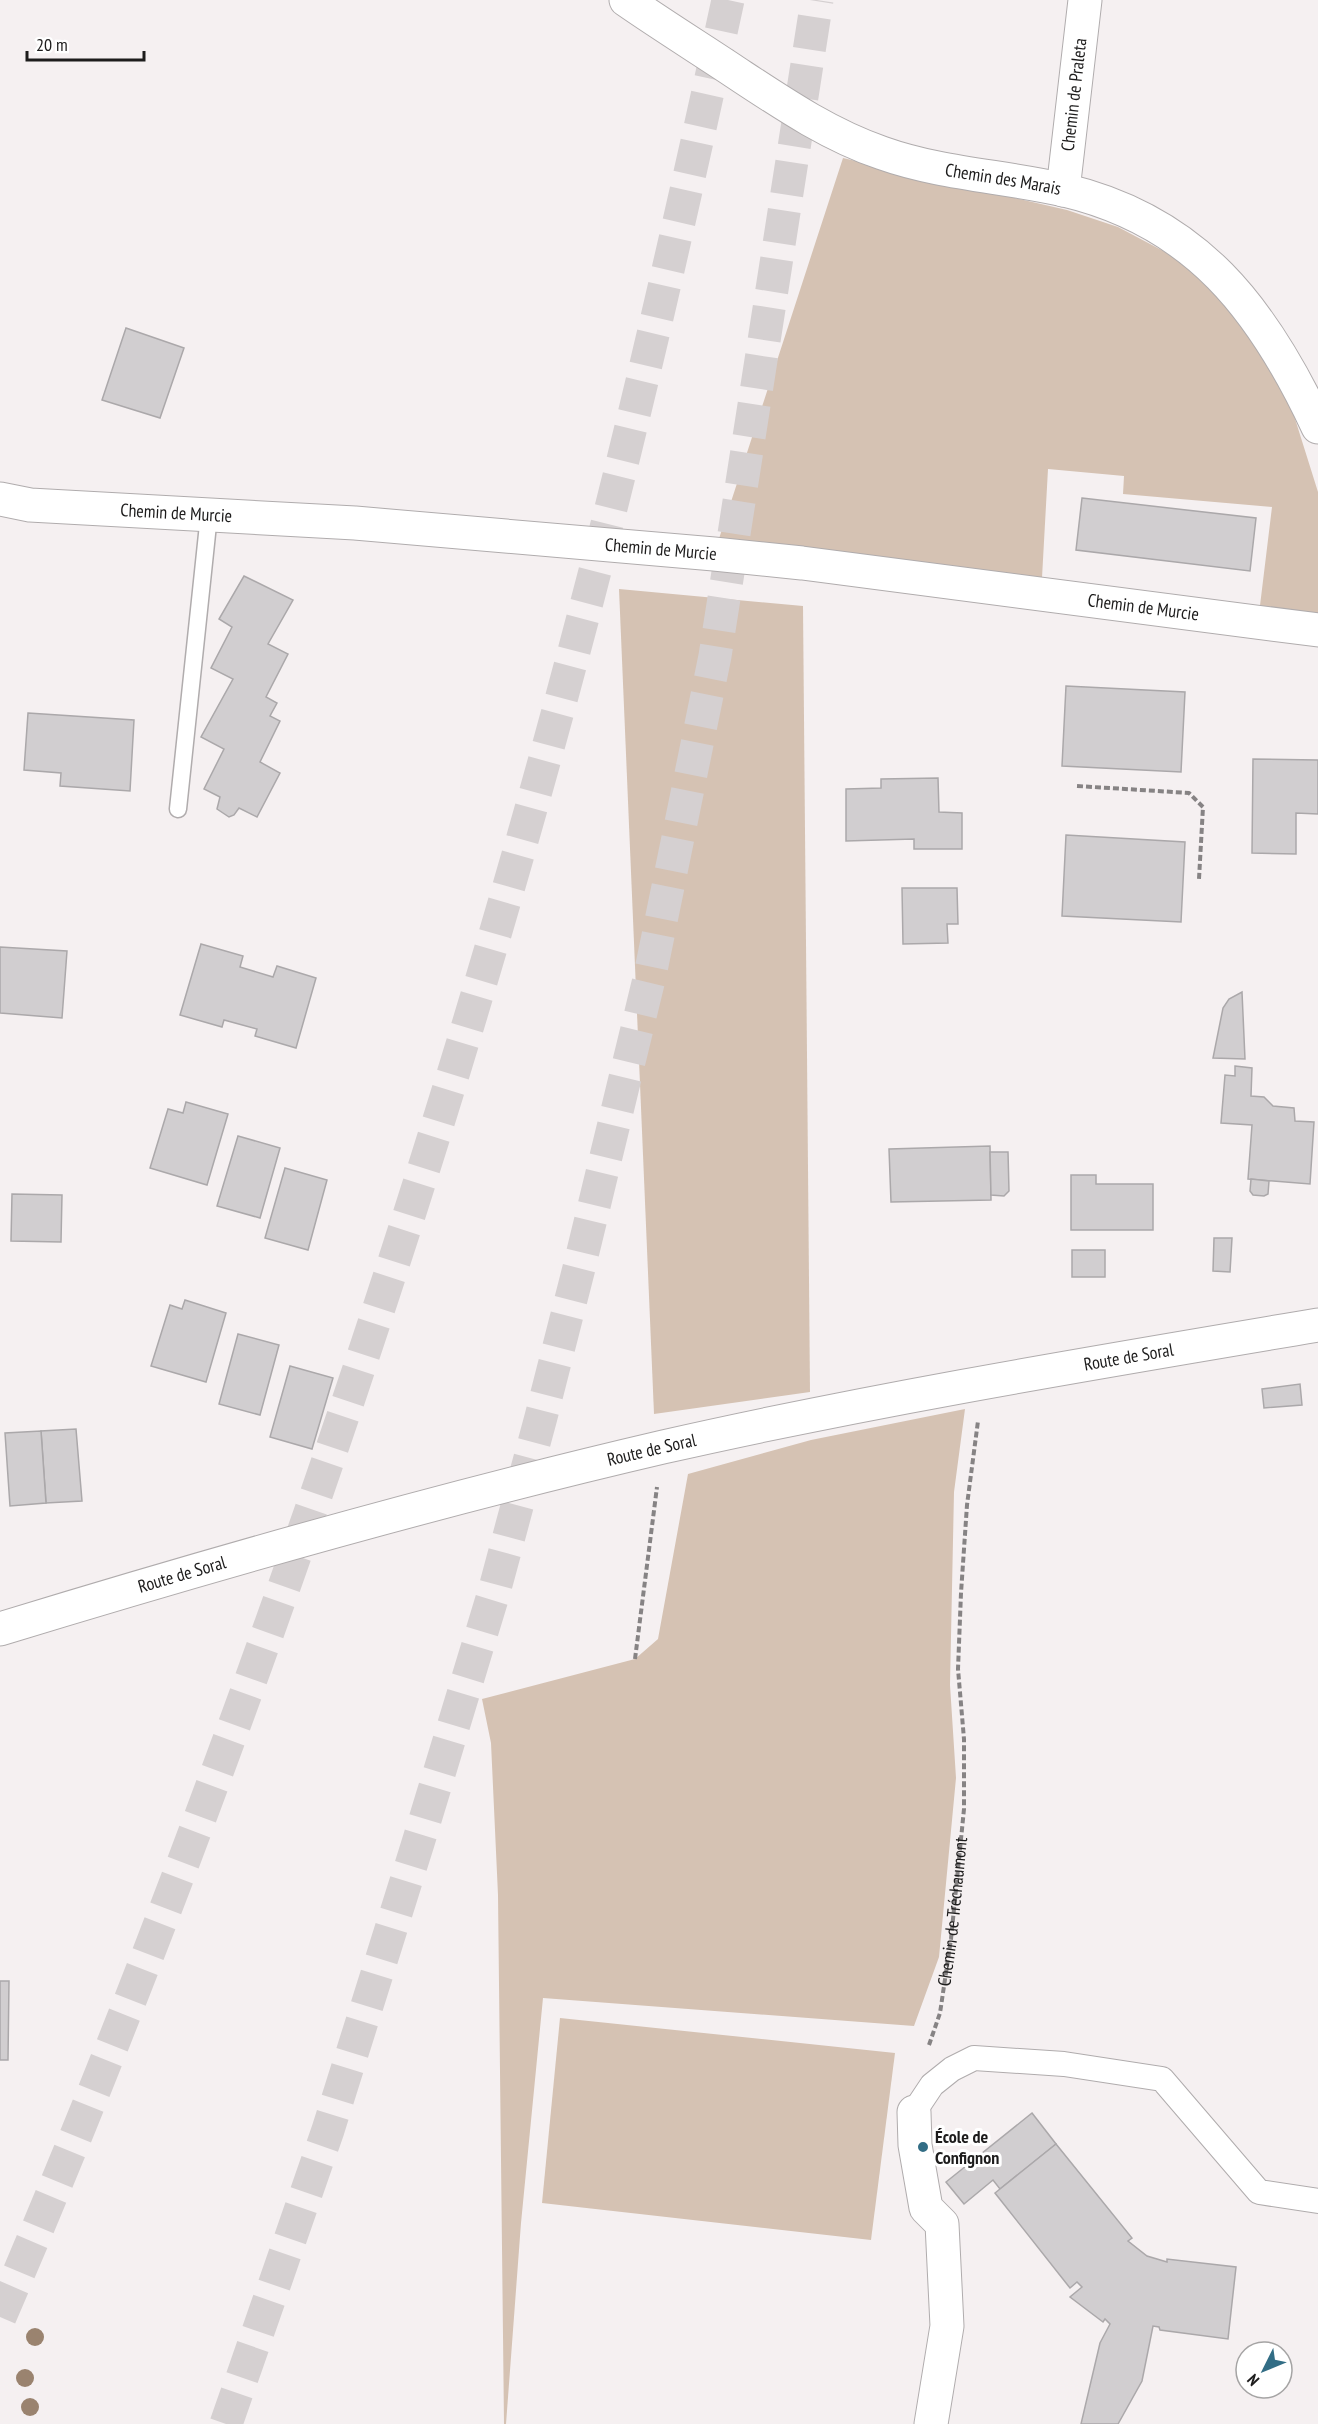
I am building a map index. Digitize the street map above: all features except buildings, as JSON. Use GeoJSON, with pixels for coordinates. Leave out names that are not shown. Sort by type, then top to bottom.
{"type":"FeatureCollection","features":[{"type":"Feature","properties":{"kind":"street","name":"Chemin des Marais"},"geometry":{"type":"LineString","coordinates":[[626,0],[774,98],[841,136],[882,153],[956,173],[1063,190],[1107,203],[1156,225],[1199,255],[1233,287],[1284,360],[1311,393],[1318,427]]}},
{"type":"Feature","properties":{"kind":"street","name":"Chemin de Praleta"},"geometry":{"type":"LineString","coordinates":[[1063,190],[1085,0]]}},
{"type":"Feature","properties":{"kind":"street","name":"Chemin de Murcie"},"geometry":{"type":"LineString","coordinates":[[0,499],[30,505],[355,523],[714,554],[802,563],[1318,630]]}},
{"type":"Feature","properties":{"kind":"street","name":"Route de Soral"},"geometry":{"type":"LineString","coordinates":[[0,1629],[382,1518],[663,1447],[976,1384],[1318,1325]]}},
{"type":"Feature","properties":{"kind":"street"},"geometry":{"type":"LineString","coordinates":[[931,2424],[947,2326],[945,2268],[942,2224],[927,2208],[915,2145],[914,2112],[932,2085],[952,2069],[974,2058],[1064,2064],[1162,2079],[1258,2192],[1318,2201]]}},
{"type":"Feature","properties":{"kind":"lane"},"geometry":{"type":"LineString","coordinates":[[178,809],[209,515]]}},
{"type":"Feature","properties":{"kind":"path"},"geometry":{"type":"LineString","coordinates":[[1077,786],[1189,793],[1203,807],[1199,879]]}},
{"type":"Feature","properties":{"kind":"path","name":"Chemin de Tréchaumont"},"geometry":{"type":"LineString","coordinates":[[925,2056],[940,2013],[951,1940],[964,1809],[964,1739],[959,1658],[967,1505],[978,1427],[976,1384]]}},
{"type":"Feature","properties":{"kind":"path"},"geometry":{"type":"LineString","coordinates":[[635,1659],[663,1447]]}},
{"type":"Feature","properties":{"kind":"shaded area"},"geometry":{"type":"Polygon","coordinates":[[[843,158],[1067,210],[1118,227],[1169,254],[1200,277],[1228,305],[1257,346],[1291,406],[1318,492],[1318,617],[1258,622],[1272,507],[1123,494],[1124,476],[1048,469],[1041,596],[714,554],[843,158]]]}},
{"type":"Feature","properties":{"kind":"shaded area"},"geometry":{"type":"Polygon","coordinates":[[[619,589],[803,606],[810,1392],[654,1414],[619,589]]]}},
{"type":"Feature","properties":{"kind":"shaded area"},"geometry":{"type":"Polygon","coordinates":[[[965,1409],[954,1492],[950,1685],[956,1778],[939,1957],[914,2026],[543,1998],[521,2223],[506,2424],[504,2424],[498,1895],[491,1743],[482,1699],[635,1659],[658,1639],[688,1474],[811,1440],[965,1409]]]}},
{"type":"Feature","properties":{"kind":"shaded area"},"geometry":{"type":"Polygon","coordinates":[[[560,2018],[895,2053],[871,2240],[542,2203],[560,2018]]]}},
{"type":"Feature","properties":{"kind":"tunnel"},"geometry":{"type":"LineString","coordinates":[[0,2317],[159,1927],[233,1729],[347,1406],[428,1156],[504,904],[574,651],[655,328],[728,0]]}},
{"type":"Feature","properties":{"kind":"tunnel"},"geometry":{"type":"LineString","coordinates":[[226,2424],[328,2130],[418,1843],[494,1592],[579,1268],[650,975],[715,656],[817,0]]}},
{"type":"Feature","properties":{"kind":"place","name":"École de Confignon"},"geometry":{"type":"Point","coordinates":[923,2147]}}]}
